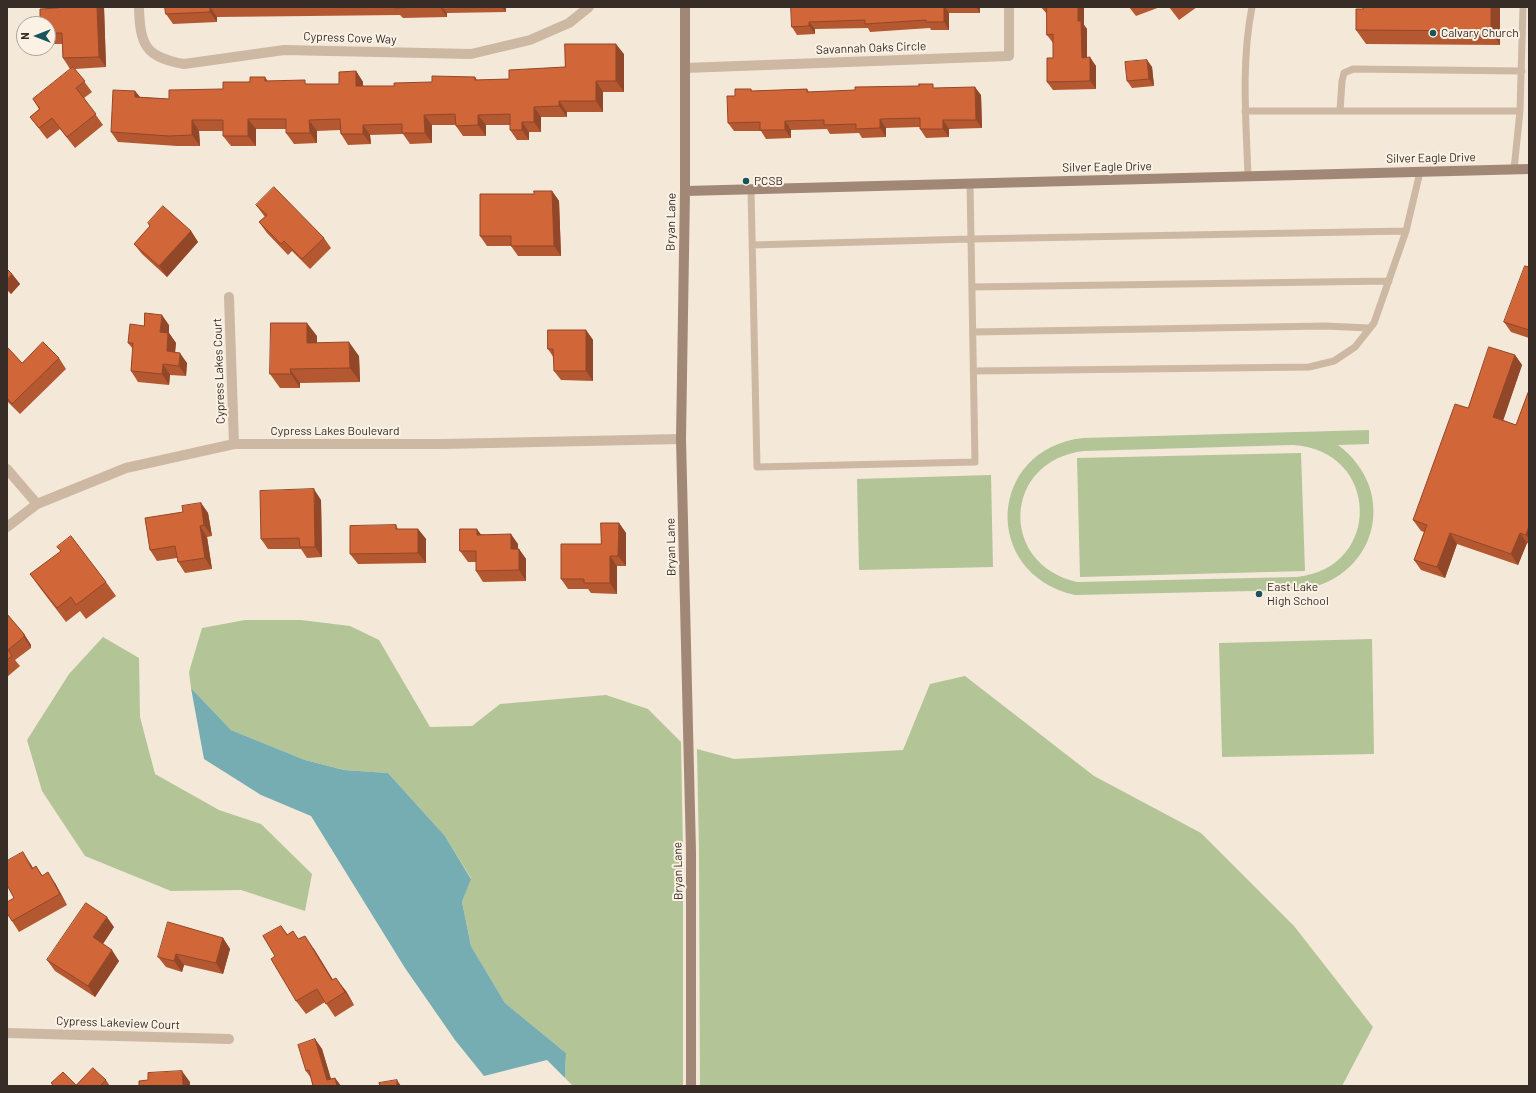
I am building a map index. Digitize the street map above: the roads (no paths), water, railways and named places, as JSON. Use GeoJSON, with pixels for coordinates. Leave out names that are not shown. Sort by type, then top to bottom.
{"type":"FeatureCollection","features":[{"type":"Feature","properties":{"kind":"street","name":"Cypress Cove Way"},"geometry":{"type":"LineString","coordinates":[[139,7],[141,32],[151,53],[168,61],[184,64],[284,50],[471,54],[530,40],[568,23],[589,7]]}},
{"type":"Feature","properties":{"kind":"street","name":"Bryan Lane"},"geometry":{"type":"LineString","coordinates":[[685,7],[685,191],[681,439],[691,852],[692,1086]]}},
{"type":"Feature","properties":{"kind":"street","name":"Savannah Oaks Circle"},"geometry":{"type":"LineString","coordinates":[[685,68],[1009,56],[1009,7]]}},
{"type":"Feature","properties":{"kind":"street","name":"Silver Eagle Drive"},"geometry":{"type":"LineString","coordinates":[[685,191],[1529,169]]}},
{"type":"Feature","properties":{"kind":"street","name":"Cypress Lakes Court"},"geometry":{"type":"LineString","coordinates":[[229,297],[234,444]]}},
{"type":"Feature","properties":{"kind":"street","name":"Cypress Lakes Boulevard"},"geometry":{"type":"LineString","coordinates":[[7,527],[37,504],[126,468],[234,444],[443,444],[681,439]]}},
{"type":"Feature","properties":{"kind":"street"},"geometry":{"type":"LineString","coordinates":[[7,469],[37,504]]}},
{"type":"Feature","properties":{"kind":"street","name":"Cypress Lakeview Court"},"geometry":{"type":"LineString","coordinates":[[7,1033],[229,1039]]}},
{"type":"Feature","properties":{"kind":"lane"},"geometry":{"type":"LineString","coordinates":[[1248,176],[1245,111],[1249,25],[1252,7]]}},
{"type":"Feature","properties":{"kind":"lane"},"geometry":{"type":"LineString","coordinates":[[1514,169],[1520,111],[1523,7]]}},
{"type":"Feature","properties":{"kind":"lane"},"geometry":{"type":"LineString","coordinates":[[1340,111],[1344,73],[1353,68],[1522,71]]}},
{"type":"Feature","properties":{"kind":"lane"},"geometry":{"type":"LineString","coordinates":[[1245,111],[1520,111]]}},
{"type":"Feature","properties":{"kind":"lane"},"geometry":{"type":"LineString","coordinates":[[974,371],[1309,367],[1334,361],[1355,347],[1374,323],[1406,231],[1420,172]]}},
{"type":"Feature","properties":{"kind":"lane"},"geometry":{"type":"LineString","coordinates":[[751,189],[757,467],[975,462],[970,183]]}},
{"type":"Feature","properties":{"kind":"lane"},"geometry":{"type":"LineString","coordinates":[[752,246],[971,239],[1406,231]]}},
{"type":"Feature","properties":{"kind":"lane"},"geometry":{"type":"LineString","coordinates":[[972,287],[1389,281]]}},
{"type":"Feature","properties":{"kind":"lane"},"geometry":{"type":"LineString","coordinates":[[973,332],[1325,326],[1369,328]]}},
{"type":"Feature","properties":{"kind":"water"},"geometry":{"type":"Polygon","coordinates":[[[191,688],[231,730],[305,760],[344,770],[388,773],[445,836],[471,879],[462,902],[471,946],[505,1003],[566,1053],[565,1078],[547,1060],[484,1076],[455,1040],[405,968],[311,816],[261,795],[204,759],[191,688]]]}},
{"type":"Feature","properties":{"kind":"place","name":"Calvary Church"},"geometry":{"type":"Point","coordinates":[1433,33]}},
{"type":"Feature","properties":{"kind":"place","name":"PCSB"},"geometry":{"type":"Point","coordinates":[746,181]}},
{"type":"Feature","properties":{"kind":"place","name":"East Lake High School"},"geometry":{"type":"Point","coordinates":[1259,594]}}]}
